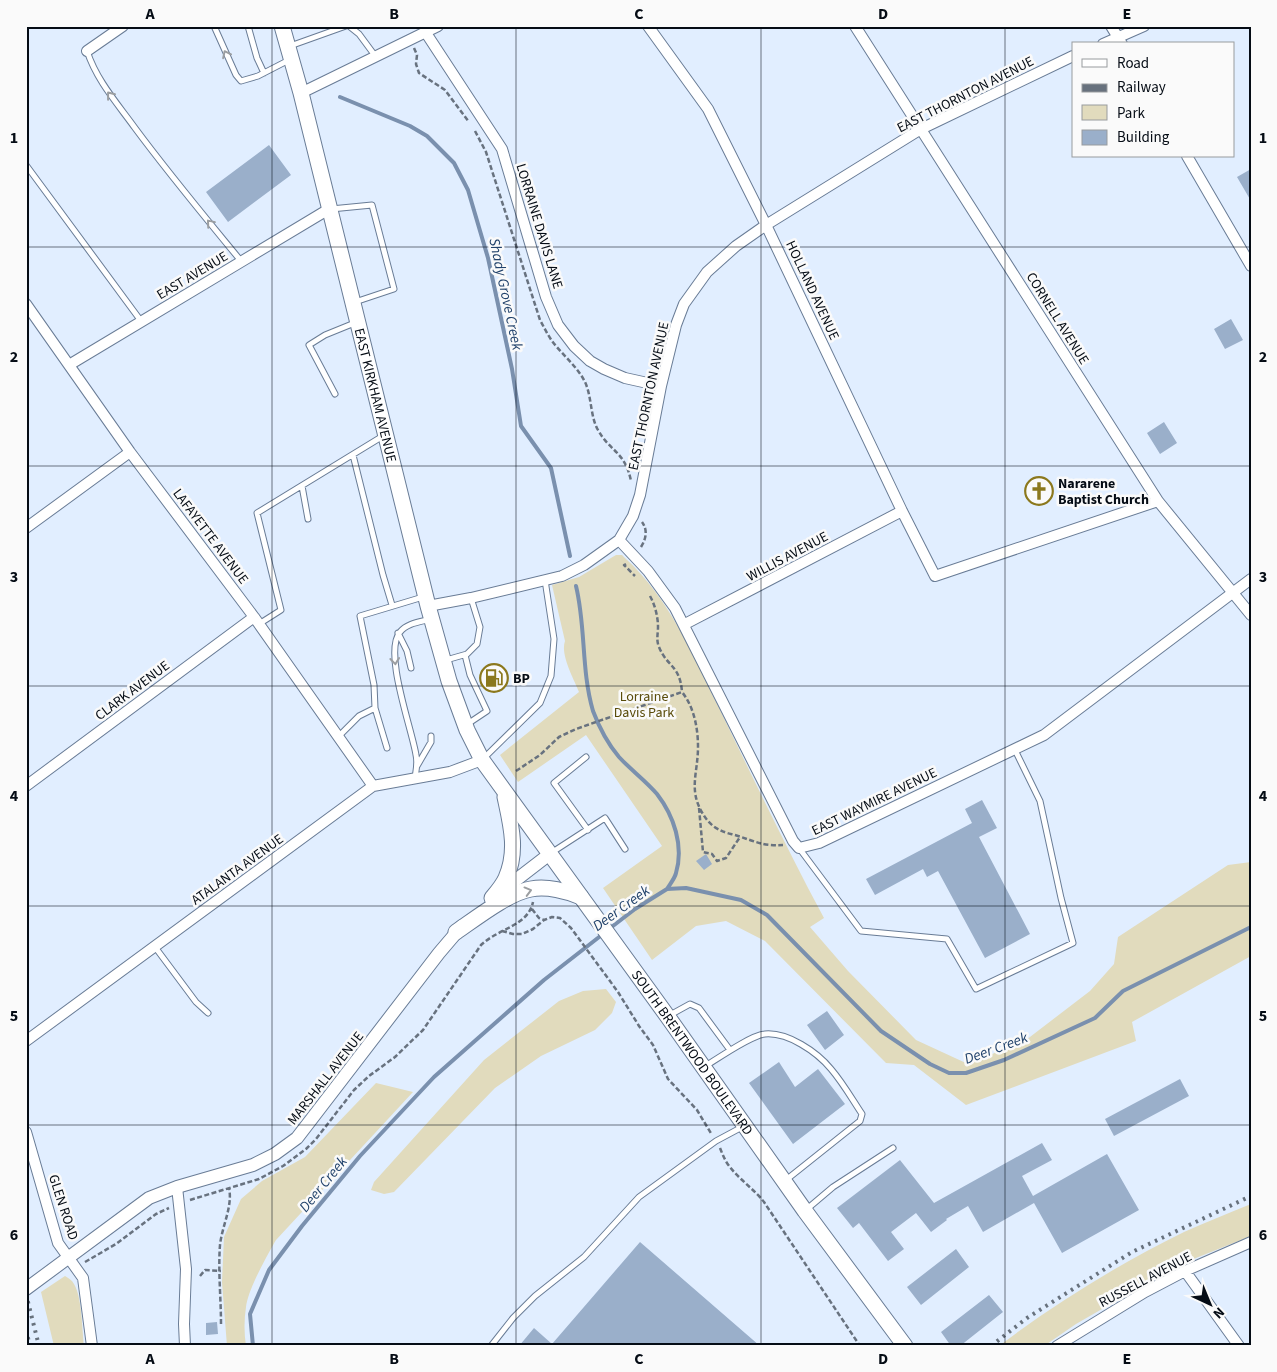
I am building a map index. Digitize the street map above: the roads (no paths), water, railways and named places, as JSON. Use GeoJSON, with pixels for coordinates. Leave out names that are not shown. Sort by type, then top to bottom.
{"type":"FeatureCollection","features":[{"type":"Feature","properties":{"kind":"main road","name":"EAST KIRKHAM AVENUE"},"geometry":{"type":"LineString","coordinates":[[282,26],[301,93],[448,681],[465,725],[482,760]]}},
{"type":"Feature","properties":{"kind":"main road","name":"SOUTH BRENTWOOD BOULEVARD"},"geometry":{"type":"LineString","coordinates":[[482,760],[551,853],[805,1211],[905,1346]]}},
{"type":"Feature","properties":{"kind":"main road"},"geometry":{"type":"LineString","coordinates":[[492,898],[506,879],[513,854],[514,835],[505,793]]}},
{"type":"Feature","properties":{"kind":"main road"},"geometry":{"type":"LineString","coordinates":[[456,932],[495,905],[531,888],[568,891],[581,897]]}},
{"type":"Feature","properties":{"kind":"street"},"geometry":{"type":"LineString","coordinates":[[87,51],[123,26]]}},
{"type":"Feature","properties":{"kind":"street","name":"HOLLAND AVENUE"},"geometry":{"type":"LineString","coordinates":[[648,26],[708,110],[766,225],[902,511],[935,576],[1158,501]]}},
{"type":"Feature","properties":{"kind":"street","name":"CORNELL AVENUE"},"geometry":{"type":"LineString","coordinates":[[855,26],[1158,501],[1251,615]]}},
{"type":"Feature","properties":{"kind":"street"},"geometry":{"type":"LineString","coordinates":[[1111,26],[1120,41],[1144,26]]}},
{"type":"Feature","properties":{"kind":"street"},"geometry":{"type":"LineString","coordinates":[[301,93],[377,57],[430,29]]}},
{"type":"Feature","properties":{"kind":"street","name":"LORRAINE DAVIS LANE"},"geometry":{"type":"LineString","coordinates":[[430,29],[502,149],[546,297],[558,325],[574,346],[590,361],[625,378],[661,386]]}},
{"type":"Feature","properties":{"kind":"street","name":"EAST THORNTON AVENUE"},"geometry":{"type":"LineString","coordinates":[[428,607],[562,576],[584,566],[619,540],[633,516],[640,495],[661,386],[676,325],[684,304],[707,272],[736,246],[766,225],[921,129],[1072,56]]}},
{"type":"Feature","properties":{"kind":"street"},"geometry":{"type":"LineString","coordinates":[[1188,158],[1251,266]]}},
{"type":"Feature","properties":{"kind":"street","name":"EAST AVENUE"},"geometry":{"type":"LineString","coordinates":[[69,365],[329,209]]}},
{"type":"Feature","properties":{"kind":"street","name":"LAFAYETTE AVENUE"},"geometry":{"type":"LineString","coordinates":[[26,304],[130,452],[257,620],[373,786]]}},
{"type":"Feature","properties":{"kind":"street"},"geometry":{"type":"LineString","coordinates":[[26,528],[130,452]]}},
{"type":"Feature","properties":{"kind":"street","name":"WILLIS AVENUE"},"geometry":{"type":"LineString","coordinates":[[685,624],[902,511]]}},
{"type":"Feature","properties":{"kind":"street"},"geometry":{"type":"LineString","coordinates":[[619,540],[662,588],[685,624],[796,845]]}},
{"type":"Feature","properties":{"kind":"street","name":"EAST WAYMIRE AVENUE"},"geometry":{"type":"LineString","coordinates":[[796,845],[819,843],[1044,735],[1251,579]]}},
{"type":"Feature","properties":{"kind":"street","name":"CLARK AVENUE"},"geometry":{"type":"LineString","coordinates":[[26,786],[257,620]]}},
{"type":"Feature","properties":{"kind":"street","name":"ATALANTA AVENUE"},"geometry":{"type":"LineString","coordinates":[[26,1041],[373,786],[450,772],[482,760]]}},
{"type":"Feature","properties":{"kind":"street","name":"MARSHALL AVENUE"},"geometry":{"type":"LineString","coordinates":[[26,1289],[149,1198],[177,1187],[253,1166],[276,1154],[297,1138],[456,932],[492,898],[551,853]]}},
{"type":"Feature","properties":{"kind":"street","name":"GLEN ROAD"},"geometry":{"type":"LineString","coordinates":[[26,1132],[58,1243],[83,1278],[92,1346]]}},
{"type":"Feature","properties":{"kind":"street"},"geometry":{"type":"LineString","coordinates":[[177,1187],[186,1269],[185,1346]]}},
{"type":"Feature","properties":{"kind":"street","name":"RUSSELL AVENUE"},"geometry":{"type":"LineString","coordinates":[[1056,1346],[1145,1292],[1185,1271],[1251,1242]]}},
{"type":"Feature","properties":{"kind":"street"},"geometry":{"type":"LineString","coordinates":[[1185,1271],[1239,1346]]}},
{"type":"Feature","properties":{"kind":"lane"},"geometry":{"type":"LineString","coordinates":[[214,26],[236,75],[241,81],[264,73],[289,53],[348,26],[359,34],[377,57]]}},
{"type":"Feature","properties":{"kind":"lane"},"geometry":{"type":"LineString","coordinates":[[248,26],[257,58],[264,73]]}},
{"type":"Feature","properties":{"kind":"lane"},"geometry":{"type":"LineString","coordinates":[[87,51],[104,88],[175,182],[241,261]]}},
{"type":"Feature","properties":{"kind":"lane"},"geometry":{"type":"LineString","coordinates":[[26,165],[141,321]]}},
{"type":"Feature","properties":{"kind":"lane"},"geometry":{"type":"LineString","coordinates":[[329,209],[372,205],[394,289],[352,303]]}},
{"type":"Feature","properties":{"kind":"lane"},"geometry":{"type":"LineString","coordinates":[[335,394],[309,345],[325,335],[357,322]]}},
{"type":"Feature","properties":{"kind":"lane"},"geometry":{"type":"LineString","coordinates":[[257,620],[281,610],[257,513],[385,435]]}},
{"type":"Feature","properties":{"kind":"lane"},"geometry":{"type":"LineString","coordinates":[[353,455],[392,605]]}},
{"type":"Feature","properties":{"kind":"lane"},"geometry":{"type":"LineString","coordinates":[[302,486],[308,519]]}},
{"type":"Feature","properties":{"kind":"lane"},"geometry":{"type":"LineString","coordinates":[[482,760],[540,703],[550,676],[554,639],[545,580]]}},
{"type":"Feature","properties":{"kind":"lane"},"geometry":{"type":"LineString","coordinates":[[443,661],[465,655],[478,644],[480,627],[471,598]]}},
{"type":"Feature","properties":{"kind":"lane"},"geometry":{"type":"LineString","coordinates":[[387,748],[375,708],[374,685],[360,616],[392,605],[428,607]]}},
{"type":"Feature","properties":{"kind":"lane"},"geometry":{"type":"LineString","coordinates":[[415,778],[417,756],[394,659],[394,642],[398,633],[428,607]]}},
{"type":"Feature","properties":{"kind":"lane"},"geometry":{"type":"LineString","coordinates":[[398,633],[411,668]]}},
{"type":"Feature","properties":{"kind":"lane"},"geometry":{"type":"LineString","coordinates":[[465,655],[470,675],[487,712],[465,725]]}},
{"type":"Feature","properties":{"kind":"lane"},"geometry":{"type":"LineString","coordinates":[[338,736],[359,716],[375,708]]}},
{"type":"Feature","properties":{"kind":"lane"},"geometry":{"type":"LineString","coordinates":[[417,766],[432,742],[431,736]]}},
{"type":"Feature","properties":{"kind":"lane"},"geometry":{"type":"LineString","coordinates":[[796,845],[861,931],[947,939],[976,989],[1073,943],[1061,898],[1040,801],[1014,748]]}},
{"type":"Feature","properties":{"kind":"lane"},"geometry":{"type":"LineString","coordinates":[[586,757],[554,783],[588,830]]}},
{"type":"Feature","properties":{"kind":"lane"},"geometry":{"type":"LineString","coordinates":[[551,853],[605,818],[625,849]]}},
{"type":"Feature","properties":{"kind":"lane"},"geometry":{"type":"LineString","coordinates":[[154,947],[196,1002],[208,1013]]}},
{"type":"Feature","properties":{"kind":"lane"},"geometry":{"type":"LineString","coordinates":[[668,1017],[690,1004],[699,1008],[730,1050]]}},
{"type":"Feature","properties":{"kind":"lane"},"geometry":{"type":"LineString","coordinates":[[704,1068],[730,1050],[764,1034],[782,1035],[806,1047],[831,1068],[862,1114],[860,1121],[784,1181]]}},
{"type":"Feature","properties":{"kind":"lane"},"geometry":{"type":"LineString","coordinates":[[491,1346],[535,1296],[584,1257],[639,1196],[716,1142],[744,1125]]}},
{"type":"Feature","properties":{"kind":"lane"},"geometry":{"type":"LineString","coordinates":[[805,1211],[833,1187],[893,1148]]}},
{"type":"Feature","properties":{"kind":"waterway","name":"Shady Grove Creek"},"geometry":{"type":"LineString","coordinates":[[340,97],[410,126],[427,136],[454,163],[468,190],[488,258],[512,369],[521,426],[551,468],[570,556]]}},
{"type":"Feature","properties":{"kind":"waterway","name":"Shady Grove Creek"},"geometry":{"type":"LineString","coordinates":[[576,586],[589,696],[595,717],[619,757],[657,794],[673,822],[679,852],[674,879],[667,889]]}},
{"type":"Feature","properties":{"kind":"waterway","name":"Deer Creek"},"geometry":{"type":"LineString","coordinates":[[609,929],[635,909],[667,889],[686,888],[741,900],[767,915],[881,1031],[930,1064],[949,1073],[966,1073],[1004,1060],[1095,1018],[1123,991],[1251,927]]}},
{"type":"Feature","properties":{"kind":"waterway","name":"Deer Creek"},"geometry":{"type":"LineString","coordinates":[[253,1346],[250,1314],[269,1270],[302,1226],[360,1156],[434,1077],[544,980],[603,934]]}},
{"type":"Feature","properties":{"kind":"railway"},"geometry":{"type":"LineString","coordinates":[[991,1346],[1027,1318],[1132,1252],[1251,1196]]}},
{"type":"Feature","properties":{"kind":"railway"},"geometry":{"type":"LineString","coordinates":[[26,1294],[39,1346]]}},
{"type":"Feature","properties":{"kind":"railway"},"geometry":{"type":"LineString","coordinates":[[26,1330],[30,1346]]}},
{"type":"Feature","properties":{"kind":"place","name":"Nararene Baptist Church"},"geometry":{"type":"Point","coordinates":[1039,491]}},
{"type":"Feature","properties":{"kind":"place","name":"BP"},"geometry":{"type":"Point","coordinates":[494,678]}},
{"type":"Feature","properties":{"kind":"park label","name":"Lorraine Davis Park"},"geometry":{"type":"Point","coordinates":[644,704]}}]}
